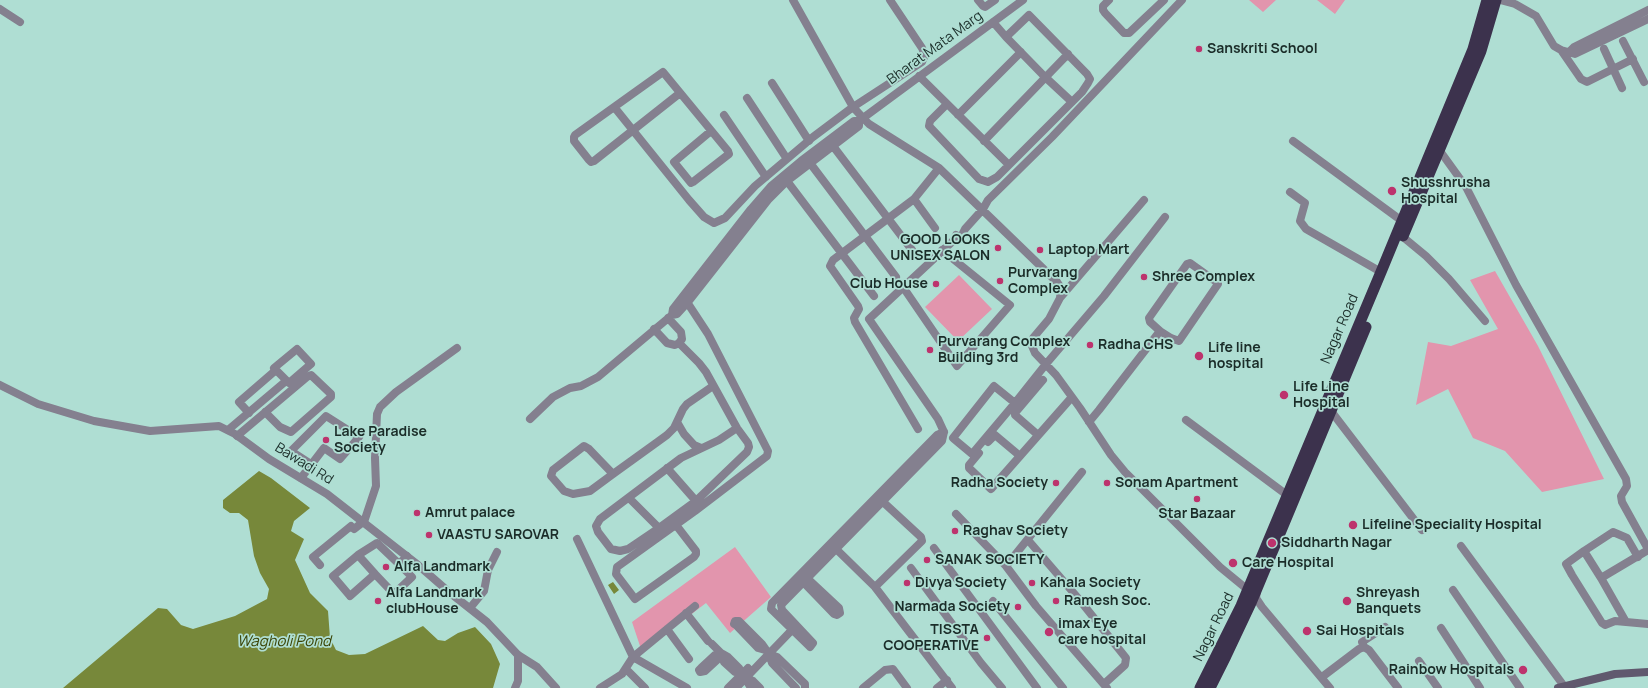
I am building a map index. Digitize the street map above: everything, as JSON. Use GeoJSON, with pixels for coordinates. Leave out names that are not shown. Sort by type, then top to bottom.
{"type":"FeatureCollection","features":[{"type":"Feature","properties":{"kind":"highway","name":"Nagar Road"},"geometry":{"type":"LineString","coordinates":[[1285,511],[1287,495],[1470,55],[1488,0]]}},
{"type":"Feature","properties":{"kind":"highway","name":"Nagar Road"},"geometry":{"type":"LineString","coordinates":[[1210,688],[1226,656],[1285,511],[1331,411],[1440,151],[1481,51],[1496,0]]}},
{"type":"Feature","properties":{"kind":"highway","name":"Nagar Road"},"geometry":{"type":"LineString","coordinates":[[1200,688],[1252,589]]}},
{"type":"Feature","properties":{"kind":"main road"},"geometry":{"type":"LineString","coordinates":[[1561,687],[1615,674],[1648,672]]}},
{"type":"Feature","properties":{"kind":"street"},"geometry":{"type":"LineString","coordinates":[[793,0],[861,119],[939,168],[1058,282],[1061,288],[1060,298]]}},
{"type":"Feature","properties":{"kind":"street"},"geometry":{"type":"LineString","coordinates":[[615,108],[689,200],[704,217],[714,223],[725,218],[755,186],[809,141],[853,107],[922,62],[925,55],[922,48],[890,0]]}},
{"type":"Feature","properties":{"kind":"street"},"geometry":{"type":"LineString","coordinates":[[978,0],[985,7],[995,0]]}},
{"type":"Feature","properties":{"kind":"street"},"geometry":{"type":"LineString","coordinates":[[1008,0],[1013,8]]}},
{"type":"Feature","properties":{"kind":"street","name":"Bharat Mata Marg"},"geometry":{"type":"LineString","coordinates":[[861,119],[1023,0]]}},
{"type":"Feature","properties":{"kind":"street"},"geometry":{"type":"LineString","coordinates":[[1109,0],[1103,6],[1104,13],[1124,33],[1129,33],[1164,0]]}},
{"type":"Feature","properties":{"kind":"street"},"geometry":{"type":"LineString","coordinates":[[771,606],[772,603],[802,577],[883,497],[926,451],[936,435],[944,432],[938,419],[869,319],[954,240],[956,234],[965,229],[983,209],[988,200],[1052,138],[1182,0]]}},
{"type":"Feature","properties":{"kind":"street"},"geometry":{"type":"LineString","coordinates":[[1500,0],[1515,4],[1536,16],[1554,46],[1565,51],[1583,81],[1587,82],[1632,59]]}},
{"type":"Feature","properties":{"kind":"street"},"geometry":{"type":"LineString","coordinates":[[0,9],[20,22]]}},
{"type":"Feature","properties":{"kind":"street"},"geometry":{"type":"LineString","coordinates":[[1623,27],[1648,10]]}},
{"type":"Feature","properties":{"kind":"street"},"geometry":{"type":"LineString","coordinates":[[947,104],[930,121],[929,126],[979,179],[988,182],[993,180],[1009,165],[1082,92],[1090,80],[1087,74],[1029,15],[1006,36]]}},
{"type":"Feature","properties":{"kind":"street"},"geometry":{"type":"LineString","coordinates":[[1565,51],[1623,27],[1648,19]]}},
{"type":"Feature","properties":{"kind":"street"},"geometry":{"type":"LineString","coordinates":[[993,22],[1046,78],[1072,102]]}},
{"type":"Feature","properties":{"kind":"street"},"geometry":{"type":"LineString","coordinates":[[1624,41],[1644,82]]}},
{"type":"Feature","properties":{"kind":"street"},"geometry":{"type":"LineString","coordinates":[[1604,49],[1622,88]]}},
{"type":"Feature","properties":{"kind":"street"},"geometry":{"type":"LineString","coordinates":[[958,115],[1021,52]]}},
{"type":"Feature","properties":{"kind":"street"},"geometry":{"type":"LineString","coordinates":[[984,141],[1068,54]]}},
{"type":"Feature","properties":{"kind":"street"},"geometry":{"type":"LineString","coordinates":[[680,93],[594,161],[591,162],[574,141],[574,137],[663,72],[728,151],[729,154],[693,182],[688,181],[674,162],[711,131]]}},
{"type":"Feature","properties":{"kind":"street"},"geometry":{"type":"LineString","coordinates":[[919,76],[1009,165]]}},
{"type":"Feature","properties":{"kind":"street"},"geometry":{"type":"LineString","coordinates":[[772,83],[809,141]]}},
{"type":"Feature","properties":{"kind":"street"},"geometry":{"type":"LineString","coordinates":[[747,98],[787,159]]}},
{"type":"Feature","properties":{"kind":"street"},"geometry":{"type":"LineString","coordinates":[[724,115],[766,177]]}},
{"type":"Feature","properties":{"kind":"street"},"geometry":{"type":"LineString","coordinates":[[686,299],[768,200],[787,181],[858,126],[861,119]]}},
{"type":"Feature","properties":{"kind":"street"},"geometry":{"type":"LineString","coordinates":[[530,419],[553,397],[570,388],[581,386],[598,377],[670,316],[677,314],[686,299],[751,209],[771,186],[854,121],[861,119]]}},
{"type":"Feature","properties":{"kind":"street"},"geometry":{"type":"LineString","coordinates":[[1293,141],[1402,221]]}},
{"type":"Feature","properties":{"kind":"street"},"geometry":{"type":"LineString","coordinates":[[833,146],[912,250]]}},
{"type":"Feature","properties":{"kind":"street"},"geometry":{"type":"LineString","coordinates":[[1440,151],[1466,187],[1516,285],[1628,482],[1622,496],[1622,502],[1648,550],[1602,578]]}},
{"type":"Feature","properties":{"kind":"street"},"geometry":{"type":"LineString","coordinates":[[810,163],[896,277]]}},
{"type":"Feature","properties":{"kind":"street"},"geometry":{"type":"LineString","coordinates":[[668,174],[678,166]]}},
{"type":"Feature","properties":{"kind":"street"},"geometry":{"type":"LineString","coordinates":[[918,429],[855,322],[854,318],[859,309],[858,306],[830,266],[833,260],[914,199],[939,168]]}},
{"type":"Feature","properties":{"kind":"street"},"geometry":{"type":"LineString","coordinates":[[787,181],[874,296]]}},
{"type":"Feature","properties":{"kind":"street"},"geometry":{"type":"LineString","coordinates":[[1290,192],[1305,203],[1300,221],[1306,229],[1381,272]]}},
{"type":"Feature","properties":{"kind":"street"},"geometry":{"type":"LineString","coordinates":[[914,199],[935,228]]}},
{"type":"Feature","properties":{"kind":"street"},"geometry":{"type":"LineString","coordinates":[[1144,200],[1060,298],[1049,319],[1033,338],[1032,346],[1035,353],[1046,364],[1072,397],[1110,455],[1125,472],[1220,567],[1252,589],[1262,607],[1330,688]]}},
{"type":"Feature","properties":{"kind":"street"},"geometry":{"type":"LineString","coordinates":[[1015,403],[994,386],[953,438],[972,454],[1015,403],[1046,364],[1104,296],[1165,217]]}},
{"type":"Feature","properties":{"kind":"street"},"geometry":{"type":"LineString","coordinates":[[1403,237],[1426,256],[1449,279],[1484,321]]}},
{"type":"Feature","properties":{"kind":"street"},"geometry":{"type":"LineString","coordinates":[[903,288],[957,366],[1010,304],[942,250]]}},
{"type":"Feature","properties":{"kind":"street"},"geometry":{"type":"LineString","coordinates":[[1190,263],[1218,283],[1178,341],[1170,338],[1160,331],[1150,322],[1149,318],[1187,264],[1190,263]]}},
{"type":"Feature","properties":{"kind":"street"},"geometry":{"type":"LineString","coordinates":[[676,525],[696,551],[696,554],[694,557],[635,599],[616,574],[617,568],[767,456],[768,451],[718,352],[686,299]]}},
{"type":"Feature","properties":{"kind":"street"},"geometry":{"type":"LineString","coordinates":[[654,329],[667,344],[675,345],[679,343],[682,339],[681,332],[670,316]]}},
{"type":"Feature","properties":{"kind":"street"},"geometry":{"type":"LineString","coordinates":[[1089,422],[1160,331]]}},
{"type":"Feature","properties":{"kind":"street"},"geometry":{"type":"LineString","coordinates":[[679,343],[699,362],[749,447],[747,452],[696,501],[628,549],[620,551],[611,548],[598,532],[596,526],[600,519],[667,468],[701,448],[719,440],[737,428]]}},
{"type":"Feature","properties":{"kind":"street"},"geometry":{"type":"LineString","coordinates":[[320,565],[313,557],[351,526],[354,529],[363,522],[376,486],[375,458],[377,414],[380,407],[396,392],[457,348]]}},
{"type":"Feature","properties":{"kind":"street"},"geometry":{"type":"LineString","coordinates":[[249,413],[239,402],[276,370],[274,368],[298,349],[310,364],[289,383],[276,370]]}},
{"type":"Feature","properties":{"kind":"street"},"geometry":{"type":"LineString","coordinates":[[237,436],[265,412],[311,375],[331,394],[332,397],[291,432],[280,427],[265,412]]}},
{"type":"Feature","properties":{"kind":"street"},"geometry":{"type":"LineString","coordinates":[[1038,435],[1015,415],[1015,412],[1043,380]]}},
{"type":"Feature","properties":{"kind":"street"},"geometry":{"type":"LineString","coordinates":[[228,430],[286,381]]}},
{"type":"Feature","properties":{"kind":"street","name":"Bawadi Rd"},"geometry":{"type":"LineString","coordinates":[[0,385],[38,404],[94,421],[150,431],[219,426],[228,430],[269,459],[327,494],[407,556],[487,622],[518,655],[537,667],[556,688]]}},
{"type":"Feature","properties":{"kind":"street"},"geometry":{"type":"LineString","coordinates":[[613,474],[589,449],[584,446],[553,470],[551,476],[564,491],[574,494],[590,491],[667,435],[677,422],[687,404],[714,386]]}},
{"type":"Feature","properties":{"kind":"street"},"geometry":{"type":"LineString","coordinates":[[1020,456],[995,435],[968,468],[990,489],[1020,456],[1072,397]]}},
{"type":"Feature","properties":{"kind":"street"},"geometry":{"type":"LineString","coordinates":[[1331,411],[1422,530]]}},
{"type":"Feature","properties":{"kind":"street"},"geometry":{"type":"LineString","coordinates":[[301,478],[324,448],[340,459],[359,437],[326,416],[291,451],[311,464]]}},
{"type":"Feature","properties":{"kind":"street"},"geometry":{"type":"LineString","coordinates":[[1186,420],[1287,495]]}},
{"type":"Feature","properties":{"kind":"street"},"geometry":{"type":"LineString","coordinates":[[677,422],[684,434],[694,445],[701,448]]}},
{"type":"Feature","properties":{"kind":"street"},"geometry":{"type":"LineString","coordinates":[[667,468],[696,501]]}},
{"type":"Feature","properties":{"kind":"street"},"geometry":{"type":"LineString","coordinates":[[1006,566],[1082,472]]}},
{"type":"Feature","properties":{"kind":"street"},"geometry":{"type":"LineString","coordinates":[[874,587],[922,541],[921,537],[883,497]]}},
{"type":"Feature","properties":{"kind":"street"},"geometry":{"type":"LineString","coordinates":[[629,498],[659,528]]}},
{"type":"Feature","properties":{"kind":"street"},"geometry":{"type":"LineString","coordinates":[[956,514],[1006,566],[1036,606],[1106,686],[1125,665],[1126,658],[1078,598],[1028,540]]}},
{"type":"Feature","properties":{"kind":"street"},"geometry":{"type":"LineString","coordinates":[[1638,557],[1627,538],[1614,532],[1566,564],[1602,623],[1605,625],[1615,622],[1648,624]]}},
{"type":"Feature","properties":{"kind":"street"},"geometry":{"type":"LineString","coordinates":[[577,540],[633,657],[687,688]]}},
{"type":"Feature","properties":{"kind":"street"},"geometry":{"type":"LineString","coordinates":[[358,555],[394,594],[412,578],[377,543],[358,555],[333,576],[350,596],[375,574]]}},
{"type":"Feature","properties":{"kind":"street"},"geometry":{"type":"LineString","coordinates":[[833,546],[874,587],[952,688]]}},
{"type":"Feature","properties":{"kind":"street"},"geometry":{"type":"LineString","coordinates":[[1461,546],[1561,687]]}},
{"type":"Feature","properties":{"kind":"street"},"geometry":{"type":"LineString","coordinates":[[934,548],[1038,688]]}},
{"type":"Feature","properties":{"kind":"street"},"geometry":{"type":"LineString","coordinates":[[1584,551],[1602,578],[1626,622]]}},
{"type":"Feature","properties":{"kind":"street"},"geometry":{"type":"LineString","coordinates":[[470,608],[484,591],[488,570],[497,552]]}},
{"type":"Feature","properties":{"kind":"street"},"geometry":{"type":"LineString","coordinates":[[399,564],[407,556]]}},
{"type":"Feature","properties":{"kind":"street"},"geometry":{"type":"LineString","coordinates":[[911,568],[981,663],[1002,688]]}},
{"type":"Feature","properties":{"kind":"street"},"geometry":{"type":"LineString","coordinates":[[802,577],[809,580],[839,608],[840,613],[837,615],[834,614],[806,585],[802,577]]}},
{"type":"Feature","properties":{"kind":"street"},"geometry":{"type":"LineString","coordinates":[[780,606],[802,577]]}},
{"type":"Feature","properties":{"kind":"street"},"geometry":{"type":"LineString","coordinates":[[1453,590],[1520,688]]}},
{"type":"Feature","properties":{"kind":"street"},"geometry":{"type":"LineString","coordinates":[[993,601],[1063,688]]}},
{"type":"Feature","properties":{"kind":"street"},"geometry":{"type":"LineString","coordinates":[[600,688],[622,674],[633,657],[695,606]]}},
{"type":"Feature","properties":{"kind":"street"},"geometry":{"type":"LineString","coordinates":[[771,606],[780,606]]}},
{"type":"Feature","properties":{"kind":"street"},"geometry":{"type":"LineString","coordinates":[[771,606],[793,626]]}},
{"type":"Feature","properties":{"kind":"street"},"geometry":{"type":"LineString","coordinates":[[780,606],[793,626]]}},
{"type":"Feature","properties":{"kind":"street"},"geometry":{"type":"LineString","coordinates":[[686,613],[710,643],[721,653],[724,662],[735,672],[753,681],[760,688]]}},
{"type":"Feature","properties":{"kind":"street"},"geometry":{"type":"LineString","coordinates":[[728,688],[744,676],[767,652],[789,633],[793,626]]}},
{"type":"Feature","properties":{"kind":"street"},"geometry":{"type":"LineString","coordinates":[[1385,627],[1362,642],[1364,647],[1369,650],[1398,688]]}},
{"type":"Feature","properties":{"kind":"street"},"geometry":{"type":"LineString","coordinates":[[1441,628],[1480,688]]}},
{"type":"Feature","properties":{"kind":"street"},"geometry":{"type":"LineString","coordinates":[[667,629],[689,659]]}},
{"type":"Feature","properties":{"kind":"street"},"geometry":{"type":"LineString","coordinates":[[1322,677],[1359,649],[1364,647]]}},
{"type":"Feature","properties":{"kind":"street"},"geometry":{"type":"LineString","coordinates":[[767,652],[772,663],[796,688]]}},
{"type":"Feature","properties":{"kind":"street"},"geometry":{"type":"LineString","coordinates":[[767,652],[776,657],[804,684],[805,688]]}},
{"type":"Feature","properties":{"kind":"street"},"geometry":{"type":"LineString","coordinates":[[515,688],[518,681],[518,655]]}},
{"type":"Feature","properties":{"kind":"street"},"geometry":{"type":"LineString","coordinates":[[1419,661],[1438,688]]}},
{"type":"Feature","properties":{"kind":"street"},"geometry":{"type":"LineString","coordinates":[[626,668],[645,688]]}},
{"type":"Feature","properties":{"kind":"street"},"geometry":{"type":"LineString","coordinates":[[863,688],[885,670],[893,669],[908,688]]}},
{"type":"Feature","properties":{"kind":"street"},"geometry":{"type":"LineString","coordinates":[[736,688],[744,676]]}},
{"type":"Feature","properties":{"kind":"street"},"geometry":{"type":"LineString","coordinates":[[744,676],[751,688]]}},
{"type":"Feature","properties":{"kind":"street"},"geometry":{"type":"LineString","coordinates":[[940,687],[947,680]]}},
{"type":"Feature","properties":{"kind":"shaded area"},"geometry":{"type":"Polygon","coordinates":[[[1249,0],[1276,0],[1263,12],[1249,0]]]}},
{"type":"Feature","properties":{"kind":"shaded area"},"geometry":{"type":"Polygon","coordinates":[[[1317,0],[1345,0],[1335,14],[1317,0]]]}},
{"type":"Feature","properties":{"kind":"shaded area"},"geometry":{"type":"Polygon","coordinates":[[[1495,271],[1538,346],[1604,479],[1542,492],[1505,451],[1473,438],[1448,389],[1416,405],[1428,342],[1451,346],[1498,329],[1470,280],[1495,271]]]}},
{"type":"Feature","properties":{"kind":"shaded area"},"geometry":{"type":"Polygon","coordinates":[[[959,275],[992,309],[958,341],[925,307],[959,275]]]}},
{"type":"Feature","properties":{"kind":"shaded area"},"geometry":{"type":"Polygon","coordinates":[[[735,547],[771,597],[730,633],[706,603],[642,652],[632,622],[735,547]]]}},
{"type":"Feature","properties":{"kind":"water","name":"Wagholi Pond"},"geometry":{"type":"Polygon","coordinates":[[[259,471],[271,478],[310,508],[294,521],[291,531],[304,539],[295,560],[310,593],[328,611],[330,638],[336,650],[349,655],[365,654],[423,626],[438,640],[445,641],[458,633],[475,627],[491,644],[500,664],[493,688],[63,688],[158,608],[167,609],[181,625],[193,629],[235,616],[267,599],[269,589],[260,573],[254,556],[248,520],[239,513],[230,513],[223,508],[223,500],[259,471]]]}},
{"type":"Feature","properties":{"kind":"water"},"geometry":{"type":"Polygon","coordinates":[[[613,582],[619,590],[614,594],[608,585],[613,582]]]}},
{"type":"Feature","properties":{"kind":"place","name":"Sanskriti School"},"geometry":{"type":"Point","coordinates":[1199,49]}},
{"type":"Feature","properties":{"kind":"place","name":"Shusshrusha Hospital"},"geometry":{"type":"Point","coordinates":[1392,191]}},
{"type":"Feature","properties":{"kind":"place","name":"GOOD LOOKS UNISEX SALON"},"geometry":{"type":"Point","coordinates":[998,248]}},
{"type":"Feature","properties":{"kind":"place","name":"Laptop Mart"},"geometry":{"type":"Point","coordinates":[1040,250]}},
{"type":"Feature","properties":{"kind":"place","name":"Shree Complex"},"geometry":{"type":"Point","coordinates":[1144,277]}},
{"type":"Feature","properties":{"kind":"place","name":"Purvarang Complex"},"geometry":{"type":"Point","coordinates":[1000,281]}},
{"type":"Feature","properties":{"kind":"place","name":"Club House"},"geometry":{"type":"Point","coordinates":[936,284]}},
{"type":"Feature","properties":{"kind":"place","name":"Radha CHS"},"geometry":{"type":"Point","coordinates":[1090,345]}},
{"type":"Feature","properties":{"kind":"place","name":"Purvarang Complex Building 3rd"},"geometry":{"type":"Point","coordinates":[930,350]}},
{"type":"Feature","properties":{"kind":"place","name":"Life line hospital"},"geometry":{"type":"Point","coordinates":[1199,356]}},
{"type":"Feature","properties":{"kind":"place","name":"Life Line Hospital"},"geometry":{"type":"Point","coordinates":[1284,395]}},
{"type":"Feature","properties":{"kind":"place","name":"Lake Paradise Society"},"geometry":{"type":"Point","coordinates":[326,440]}},
{"type":"Feature","properties":{"kind":"place","name":"Radha Society"},"geometry":{"type":"Point","coordinates":[1056,483]}},
{"type":"Feature","properties":{"kind":"place","name":"Sonam Apartment"},"geometry":{"type":"Point","coordinates":[1107,483]}},
{"type":"Feature","properties":{"kind":"place","name":"Star Bazaar"},"geometry":{"type":"Point","coordinates":[1197,499]}},
{"type":"Feature","properties":{"kind":"place","name":"Amrut palace"},"geometry":{"type":"Point","coordinates":[417,513]}},
{"type":"Feature","properties":{"kind":"place","name":"Lifeline Speciality Hospital"},"geometry":{"type":"Point","coordinates":[1353,525]}},
{"type":"Feature","properties":{"kind":"place","name":"Raghav Society"},"geometry":{"type":"Point","coordinates":[955,531]}},
{"type":"Feature","properties":{"kind":"place","name":"VAASTU SAROVAR"},"geometry":{"type":"Point","coordinates":[429,535]}},
{"type":"Feature","properties":{"kind":"place","name":"Siddharth Nagar"},"geometry":{"type":"Point","coordinates":[1272,543]}},
{"type":"Feature","properties":{"kind":"place","name":"SANAK SOCIETY"},"geometry":{"type":"Point","coordinates":[927,560]}},
{"type":"Feature","properties":{"kind":"place","name":"Care Hospital"},"geometry":{"type":"Point","coordinates":[1233,563]}},
{"type":"Feature","properties":{"kind":"place","name":"Alfa Landmark"},"geometry":{"type":"Point","coordinates":[386,567]}},
{"type":"Feature","properties":{"kind":"place","name":"Divya Society"},"geometry":{"type":"Point","coordinates":[907,583]}},
{"type":"Feature","properties":{"kind":"place","name":"Kahala Society"},"geometry":{"type":"Point","coordinates":[1032,583]}},
{"type":"Feature","properties":{"kind":"place","name":"Alfa Landmark clubHouse"},"geometry":{"type":"Point","coordinates":[378,601]}},
{"type":"Feature","properties":{"kind":"place","name":"Ramesh Soc."},"geometry":{"type":"Point","coordinates":[1056,601]}},
{"type":"Feature","properties":{"kind":"place","name":"Shreyash Banquets"},"geometry":{"type":"Point","coordinates":[1347,601]}},
{"type":"Feature","properties":{"kind":"place","name":"Narmada Society"},"geometry":{"type":"Point","coordinates":[1018,607]}},
{"type":"Feature","properties":{"kind":"place","name":"Sai Hospitals"},"geometry":{"type":"Point","coordinates":[1307,631]}},
{"type":"Feature","properties":{"kind":"place","name":"imax Eye care hospital"},"geometry":{"type":"Point","coordinates":[1049,632]}},
{"type":"Feature","properties":{"kind":"place","name":"TISSTA COOPERATIVE"},"geometry":{"type":"Point","coordinates":[987,638]}},
{"type":"Feature","properties":{"kind":"place","name":"Rainbow Hospitals"},"geometry":{"type":"Point","coordinates":[1523,670]}}]}
